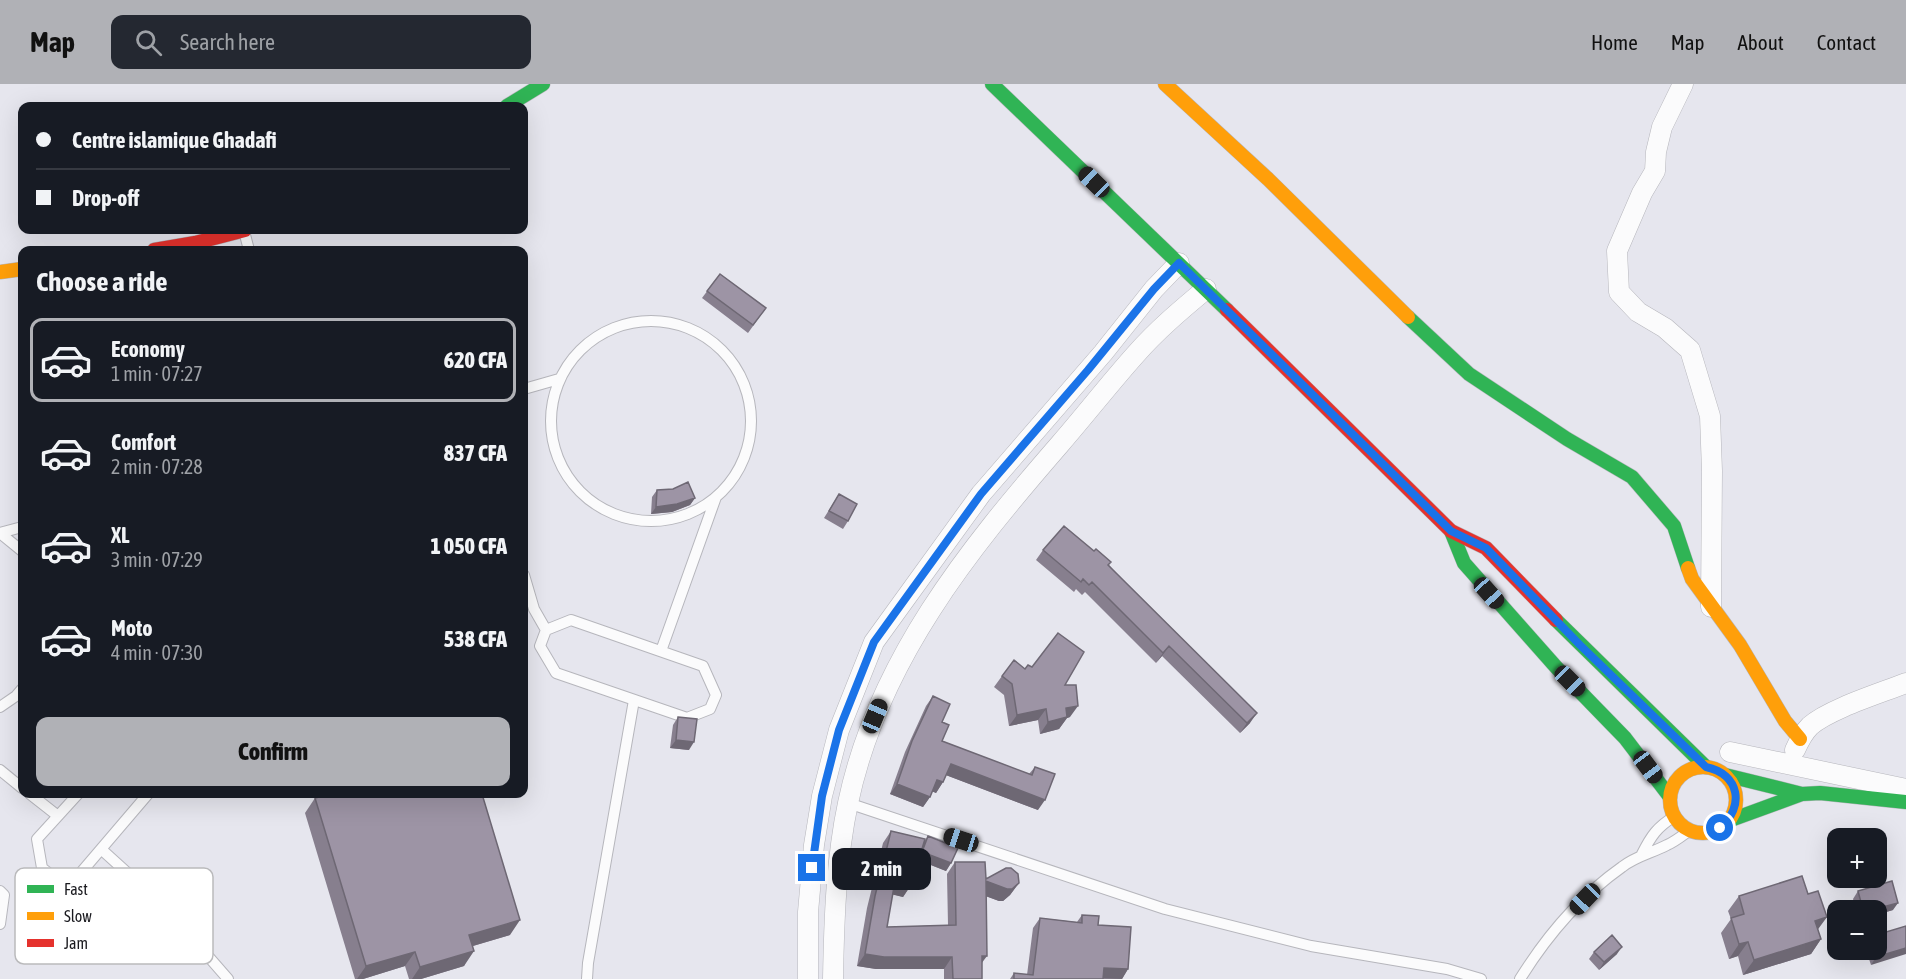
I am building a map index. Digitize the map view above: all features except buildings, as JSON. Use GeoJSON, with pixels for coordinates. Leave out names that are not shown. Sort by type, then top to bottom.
{"type":"FeatureCollection","features":[{"type":"Feature","properties":{"kind":"main road"},"geometry":{"type":"LineString","coordinates":[[514,102],[543,84]]}},
{"type":"Feature","properties":{"kind":"main road"},"geometry":{"type":"LineString","coordinates":[[992,84],[1206,289],[1451,531],[1486,548],[1580,645],[1706,767]]}},
{"type":"Feature","properties":{"kind":"main road"},"geometry":{"type":"LineString","coordinates":[[1165,84],[1268,179],[1377,288],[1469,374],[1567,439],[1632,477],[1674,526],[1692,579],[1740,645],[1785,721],[1800,739]]}},
{"type":"Feature","properties":{"kind":"main road"},"geometry":{"type":"LineString","coordinates":[[200,246],[233,234]]}},
{"type":"Feature","properties":{"kind":"main road"},"geometry":{"type":"LineString","coordinates":[[0,272],[18,270]]}},
{"type":"Feature","properties":{"kind":"main road"},"geometry":{"type":"LineString","coordinates":[[1451,531],[1464,563],[1556,667],[1625,738],[1670,796]]}},
{"type":"Feature","properties":{"kind":"main road"},"geometry":{"type":"LineString","coordinates":[[1706,767],[1725,775],[1732,783],[1736,803],[1734,813],[1728,821],[1711,832],[1690,830],[1681,824],[1671,807],[1670,796],[1679,778],[1686,771],[1706,767]]}},
{"type":"Feature","properties":{"kind":"main road"},"geometry":{"type":"LineString","coordinates":[[1725,775],[1802,794],[1840,795],[1906,802]]}},
{"type":"Feature","properties":{"kind":"main road"},"geometry":{"type":"LineString","coordinates":[[1728,821],[1802,794]]}},
{"type":"Feature","properties":{"kind":"street"},"geometry":{"type":"LineString","coordinates":[[1683,84],[1662,127],[1656,152],[1655,171],[1642,193],[1617,252],[1619,292],[1638,312],[1665,328],[1690,350],[1710,416],[1711,607]]}},
{"type":"Feature","properties":{"kind":"street"},"geometry":{"type":"LineString","coordinates":[[808,979],[808,912],[814,846],[822,796],[839,730],[874,642],[981,494],[1154,289],[1179,263]]}},
{"type":"Feature","properties":{"kind":"street"},"geometry":{"type":"LineString","coordinates":[[832,979],[841,850],[848,803],[867,734],[891,678],[942,590],[1004,509],[1138,352],[1206,289]]}},
{"type":"Feature","properties":{"kind":"street"},"geometry":{"type":"LineString","coordinates":[[1789,764],[1800,739],[1811,726],[1826,715],[1906,683]]}},
{"type":"Feature","properties":{"kind":"street"},"geometry":{"type":"LineString","coordinates":[[1730,752],[1906,789]]}},
{"type":"Feature","properties":{"kind":"lane"},"geometry":{"type":"LineString","coordinates":[[642,321],[667,322],[701,334],[718,346],[731,360],[748,394],[751,413],[750,440],[743,461],[732,480],[716,497],[699,509],[675,518],[658,521],[637,520],[597,506],[578,490],[563,469],[556,453],[551,434],[550,414],[559,379],[569,363],[587,344],[602,333],[621,326],[642,321]]}},
{"type":"Feature","properties":{"kind":"lane"},"geometry":{"type":"LineString","coordinates":[[528,388],[559,379]]}},
{"type":"Feature","properties":{"kind":"lane"},"geometry":{"type":"LineString","coordinates":[[661,651],[716,497]]}},
{"type":"Feature","properties":{"kind":"lane"},"geometry":{"type":"LineString","coordinates":[[0,533],[18,528]]}},
{"type":"Feature","properties":{"kind":"lane"},"geometry":{"type":"LineString","coordinates":[[0,533],[18,548]]}},
{"type":"Feature","properties":{"kind":"lane"},"geometry":{"type":"LineString","coordinates":[[528,589],[534,609],[546,630]]}},
{"type":"Feature","properties":{"kind":"lane"},"geometry":{"type":"LineString","coordinates":[[571,620],[703,666],[716,695],[710,709],[687,718],[556,673],[540,646],[546,630],[571,620]]}},
{"type":"Feature","properties":{"kind":"lane"},"geometry":{"type":"LineString","coordinates":[[0,707],[18,694]]}},
{"type":"Feature","properties":{"kind":"lane"},"geometry":{"type":"LineString","coordinates":[[587,979],[634,700]]}},
{"type":"Feature","properties":{"kind":"lane"},"geometry":{"type":"LineString","coordinates":[[0,770],[18,785]]}},
{"type":"Feature","properties":{"kind":"lane"},"geometry":{"type":"LineString","coordinates":[[35,798],[58,816]]}},
{"type":"Feature","properties":{"kind":"lane"},"geometry":{"type":"LineString","coordinates":[[42,868],[38,839],[74,798]]}},
{"type":"Feature","properties":{"kind":"lane"},"geometry":{"type":"LineString","coordinates":[[85,868],[145,798]]}},
{"type":"Feature","properties":{"kind":"lane"},"geometry":{"type":"LineString","coordinates":[[848,803],[1165,909],[1311,946],[1447,969],[1481,979]]}},
{"type":"Feature","properties":{"kind":"lane"},"geometry":{"type":"LineString","coordinates":[[1642,854],[1652,835],[1662,823],[1675,816]]}},
{"type":"Feature","properties":{"kind":"lane"},"geometry":{"type":"LineString","coordinates":[[1520,979],[1549,938],[1596,887],[1622,866],[1642,854],[1666,846],[1690,830]]}},
{"type":"Feature","properties":{"kind":"lane"},"geometry":{"type":"LineString","coordinates":[[101,849],[122,868]]}},
{"type":"Feature","properties":{"kind":"lane"},"geometry":{"type":"LineString","coordinates":[[0,891],[4,895],[0,924]]}},
{"type":"Feature","properties":{"kind":"lane"},"geometry":{"type":"LineString","coordinates":[[213,962],[228,979]]}},
{"type":"Feature","properties":{"kind":"traffic: fast"},"geometry":{"type":"LineString","coordinates":[[514,102],[543,84]]}},
{"type":"Feature","properties":{"kind":"traffic: fast"},"geometry":{"type":"LineString","coordinates":[[992,84],[1227,310]]}},
{"type":"Feature","properties":{"kind":"traffic: fast"},"geometry":{"type":"LineString","coordinates":[[1408,317],[1469,374],[1567,439],[1632,477],[1674,526],[1688,568]]}},
{"type":"Feature","properties":{"kind":"traffic: fast"},"geometry":{"type":"LineString","coordinates":[[1451,531],[1464,563],[1556,667],[1625,738],[1670,797]]}},
{"type":"Feature","properties":{"kind":"traffic: fast"},"geometry":{"type":"LineString","coordinates":[[1556,620],[1706,767]]}},
{"type":"Feature","properties":{"kind":"traffic: fast"},"geometry":{"type":"LineString","coordinates":[[1725,775],[1802,794],[1820,793],[1906,802]]}},
{"type":"Feature","properties":{"kind":"traffic: fast"},"geometry":{"type":"LineString","coordinates":[[1728,821],[1802,794]]}},
{"type":"Feature","properties":{"kind":"traffic: slow"},"geometry":{"type":"LineString","coordinates":[[1165,84],[1268,179],[1408,317]]}},
{"type":"Feature","properties":{"kind":"traffic: slow"},"geometry":{"type":"LineString","coordinates":[[0,272],[18,270]]}},
{"type":"Feature","properties":{"kind":"traffic: slow"},"geometry":{"type":"LineString","coordinates":[[1688,568],[1692,579],[1740,645],[1785,721],[1800,739]]}},
{"type":"Feature","properties":{"kind":"traffic: slow"},"geometry":{"type":"LineString","coordinates":[[1703,767],[1715,770],[1726,777],[1733,788],[1736,800],[1733,812],[1726,823],[1715,830],[1703,833],[1691,830],[1680,823],[1673,812],[1670,800],[1673,788],[1680,777],[1691,770],[1703,767]]}},
{"type":"Feature","properties":{"kind":"traffic: jam"},"geometry":{"type":"LineString","coordinates":[[177,246],[230,234]]}},
{"type":"Feature","properties":{"kind":"traffic: jam"},"geometry":{"type":"LineString","coordinates":[[1227,310],[1451,531],[1486,548],[1556,620]]}},
{"type":"Feature","properties":{"kind":"route"},"geometry":{"type":"LineString","coordinates":[[812,868],[822,796],[839,730],[874,642],[981,494],[1088,370],[1154,289],[1179,263],[1451,531],[1486,548],[1580,645],[1706,767],[1725,775],[1732,783],[1736,803],[1734,813],[1720,828]]}}]}
